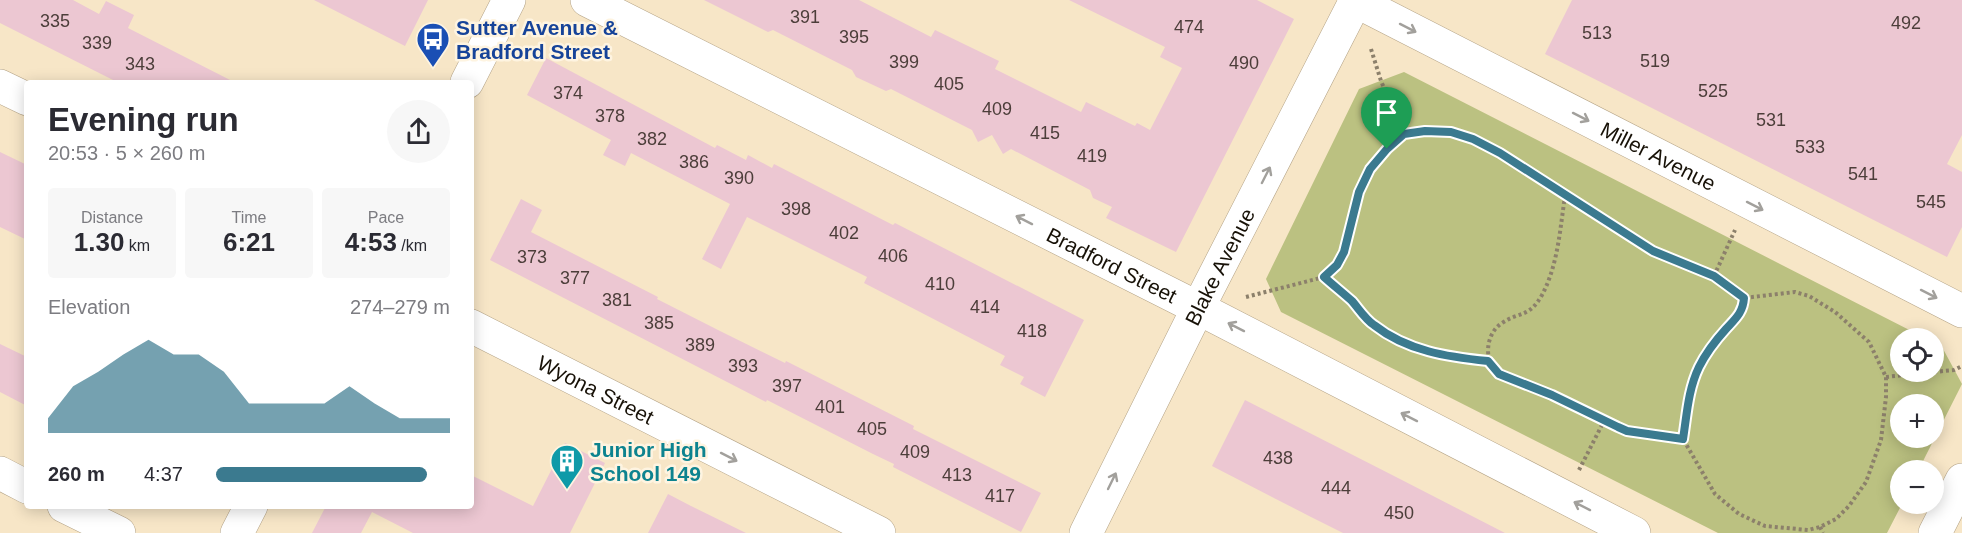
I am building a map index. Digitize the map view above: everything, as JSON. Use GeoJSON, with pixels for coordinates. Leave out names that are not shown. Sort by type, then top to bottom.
{"type":"FeatureCollection","features":[{"type":"Feature","properties":{"kind":"street"},"geometry":{"type":"LineString","coordinates":[[468,80],[509,0]]}},
{"type":"Feature","properties":{"kind":"street","name":"Bradford Street"},"geometry":{"type":"LineString","coordinates":[[587,0],[1198,308],[1634,533]]}},
{"type":"Feature","properties":{"kind":"street","name":"Blake Avenue"},"geometry":{"type":"LineString","coordinates":[[1086,533],[1355,0]]}},
{"type":"Feature","properties":{"kind":"street","name":"Miller Avenue"},"geometry":{"type":"LineString","coordinates":[[1355,0],[1962,311]]}},
{"type":"Feature","properties":{"kind":"street"},"geometry":{"type":"LineString","coordinates":[[0,86],[24,98]]}},
{"type":"Feature","properties":{"kind":"street","name":"Wyona Street"},"geometry":{"type":"LineString","coordinates":[[474,328],[879,533]]}},
{"type":"Feature","properties":{"kind":"street"},"geometry":{"type":"LineString","coordinates":[[0,473],[24,485]]}},
{"type":"Feature","properties":{"kind":"street"},"geometry":{"type":"LineString","coordinates":[[1935,533],[1962,480]]}},
{"type":"Feature","properties":{"kind":"street"},"geometry":{"type":"LineString","coordinates":[[70,509],[119,533]]}},
{"type":"Feature","properties":{"kind":"street"},"geometry":{"type":"LineString","coordinates":[[237,533],[249,509]]}},
{"type":"Feature","properties":{"kind":"path"},"geometry":{"type":"LineString","coordinates":[[1371,49],[1381,81],[1404,134]]}},
{"type":"Feature","properties":{"kind":"path"},"geometry":{"type":"LineString","coordinates":[[1243,298],[1324,277],[1337,265],[1344,252],[1359,192],[1370,169],[1404,134],[1425,131],[1451,132],[1473,139],[1521,165],[1565,196],[1653,251],[1714,276],[1744,298],[1795,292],[1809,296],[1835,312],[1869,342],[1886,377],[1881,440],[1866,482],[1849,506],[1836,519],[1820,527],[1808,530],[1765,526],[1738,514],[1716,494],[1683,439],[1690,386],[1707,352],[1737,319],[1743,308],[1744,298]]}},
{"type":"Feature","properties":{"kind":"path"},"geometry":{"type":"LineString","coordinates":[[1565,196],[1556,255],[1542,294],[1534,307],[1524,314],[1501,323],[1494,331],[1487,347],[1488,361],[1499,374],[1584,409],[1627,431],[1683,439]]}},
{"type":"Feature","properties":{"kind":"path"},"geometry":{"type":"LineString","coordinates":[[1714,276],[1749,203]]}},
{"type":"Feature","properties":{"kind":"path"},"geometry":{"type":"LineString","coordinates":[[1324,277],[1353,302],[1373,325],[1395,339],[1421,350],[1452,357],[1488,361]]}},
{"type":"Feature","properties":{"kind":"path"},"geometry":{"type":"LineString","coordinates":[[1944,371],[1962,366]]}},
{"type":"Feature","properties":{"kind":"path"},"geometry":{"type":"LineString","coordinates":[[1886,377],[1890,377]]}},
{"type":"Feature","properties":{"kind":"path"},"geometry":{"type":"LineString","coordinates":[[1566,498],[1604,421]]}},
{"type":"Feature","properties":{"kind":"path"},"geometry":{"type":"LineString","coordinates":[[1820,527],[1823,533]]}},
{"type":"Feature","properties":{"kind":"green space"},"geometry":{"type":"Polygon","coordinates":[[[1404,72],[1905,328],[1890,328],[1890,382],[1944,382],[1944,351],[1962,384],[1944,420],[1944,394],[1890,394],[1890,448],[1930,448],[1924,460],[1890,460],[1890,514],[1897,514],[1887,533],[1718,533],[1281,312],[1266,279],[1359,89],[1404,72]]]}},
{"type":"Feature","properties":{"kind":"building"},"geometry":{"type":"Polygon","coordinates":[[[0,0],[73,0],[99,14],[106,1],[134,15],[128,28],[230,80],[113,80],[0,23],[0,0]]]}},
{"type":"Feature","properties":{"kind":"building"},"geometry":{"type":"Polygon","coordinates":[[[314,0],[428,0],[405,46],[314,0]]]}},
{"type":"Feature","properties":{"kind":"building"},"geometry":{"type":"Polygon","coordinates":[[[704,0],[859,0],[931,37],[935,30],[999,61],[995,69],[1081,112],[1086,102],[1135,126],[1137,123],[1150,130],[1182,68],[1160,57],[1165,47],[1069,0],[1257,0],[1294,19],[1176,252],[1106,218],[1112,207],[1093,198],[1090,190],[1011,149],[1003,154],[992,135],[978,142],[972,130],[891,89],[886,91],[856,77],[852,70],[773,30],[768,32],[704,0]]]}},
{"type":"Feature","properties":{"kind":"building"},"geometry":{"type":"Polygon","coordinates":[[[1572,0],[1962,0],[1962,135],[1947,164],[1962,172],[1962,227],[1947,257],[1545,54],[1572,0]]]}},
{"type":"Feature","properties":{"kind":"building"},"geometry":{"type":"Polygon","coordinates":[[[546,58],[715,148],[717,145],[746,160],[748,155],[772,168],[774,164],[1084,320],[1045,397],[1020,384],[1024,377],[1000,365],[1005,356],[864,283],[867,277],[747,217],[721,269],[702,259],[730,204],[631,153],[625,166],[603,155],[611,140],[527,95],[546,58]]]}},
{"type":"Feature","properties":{"kind":"building"},"geometry":{"type":"Polygon","coordinates":[[[0,152],[24,164],[24,239],[0,227],[0,152]]]}},
{"type":"Feature","properties":{"kind":"building"},"geometry":{"type":"Polygon","coordinates":[[[521,199],[542,210],[531,232],[658,297],[657,299],[785,363],[786,361],[914,426],[913,429],[1041,493],[1021,532],[893,467],[894,464],[767,400],[766,402],[490,260],[521,199]]]}},
{"type":"Feature","properties":{"kind":"building"},"geometry":{"type":"Polygon","coordinates":[[[0,344],[24,356],[24,404],[0,392],[0,344]]]}},
{"type":"Feature","properties":{"kind":"building"},"geometry":{"type":"Polygon","coordinates":[[[1245,400],[1505,533],[1343,533],[1311,517],[1212,466],[1245,400]]]}},
{"type":"Feature","properties":{"kind":"building","name":"Junior High School 149"},"geometry":{"type":"Polygon","coordinates":[[[565,443],[605,463],[570,533],[413,533],[372,512],[361,533],[312,533],[324,509],[474,509],[474,476],[533,506],[565,443]]]}},
{"type":"Feature","properties":{"kind":"building"},"geometry":{"type":"Polygon","coordinates":[[[668,494],[691,506],[746,533],[648,533],[668,494]]]}},
{"type":"Feature","properties":{"kind":"place","name":"Sutter Avenue & Bradford Street"},"geometry":{"type":"Point","coordinates":[433,68]}},
{"type":"Feature","properties":{"kind":"place","name":"Junior High School 149"},"geometry":{"type":"Point","coordinates":[567,490]}},
{"type":"Feature","properties":{"kind":"route"},"geometry":{"type":"LineString","coordinates":[[1425,131],[1451,132],[1473,139],[1521,165],[1565,196],[1653,251],[1714,276],[1744,298],[1743,308],[1737,319],[1707,352],[1690,386],[1683,439],[1627,431],[1584,409],[1499,374],[1488,361],[1452,357],[1421,350],[1395,339],[1373,325],[1353,302],[1324,277],[1337,265],[1344,252],[1359,192],[1370,169],[1387,149],[1404,134],[1425,131]]}}]}
